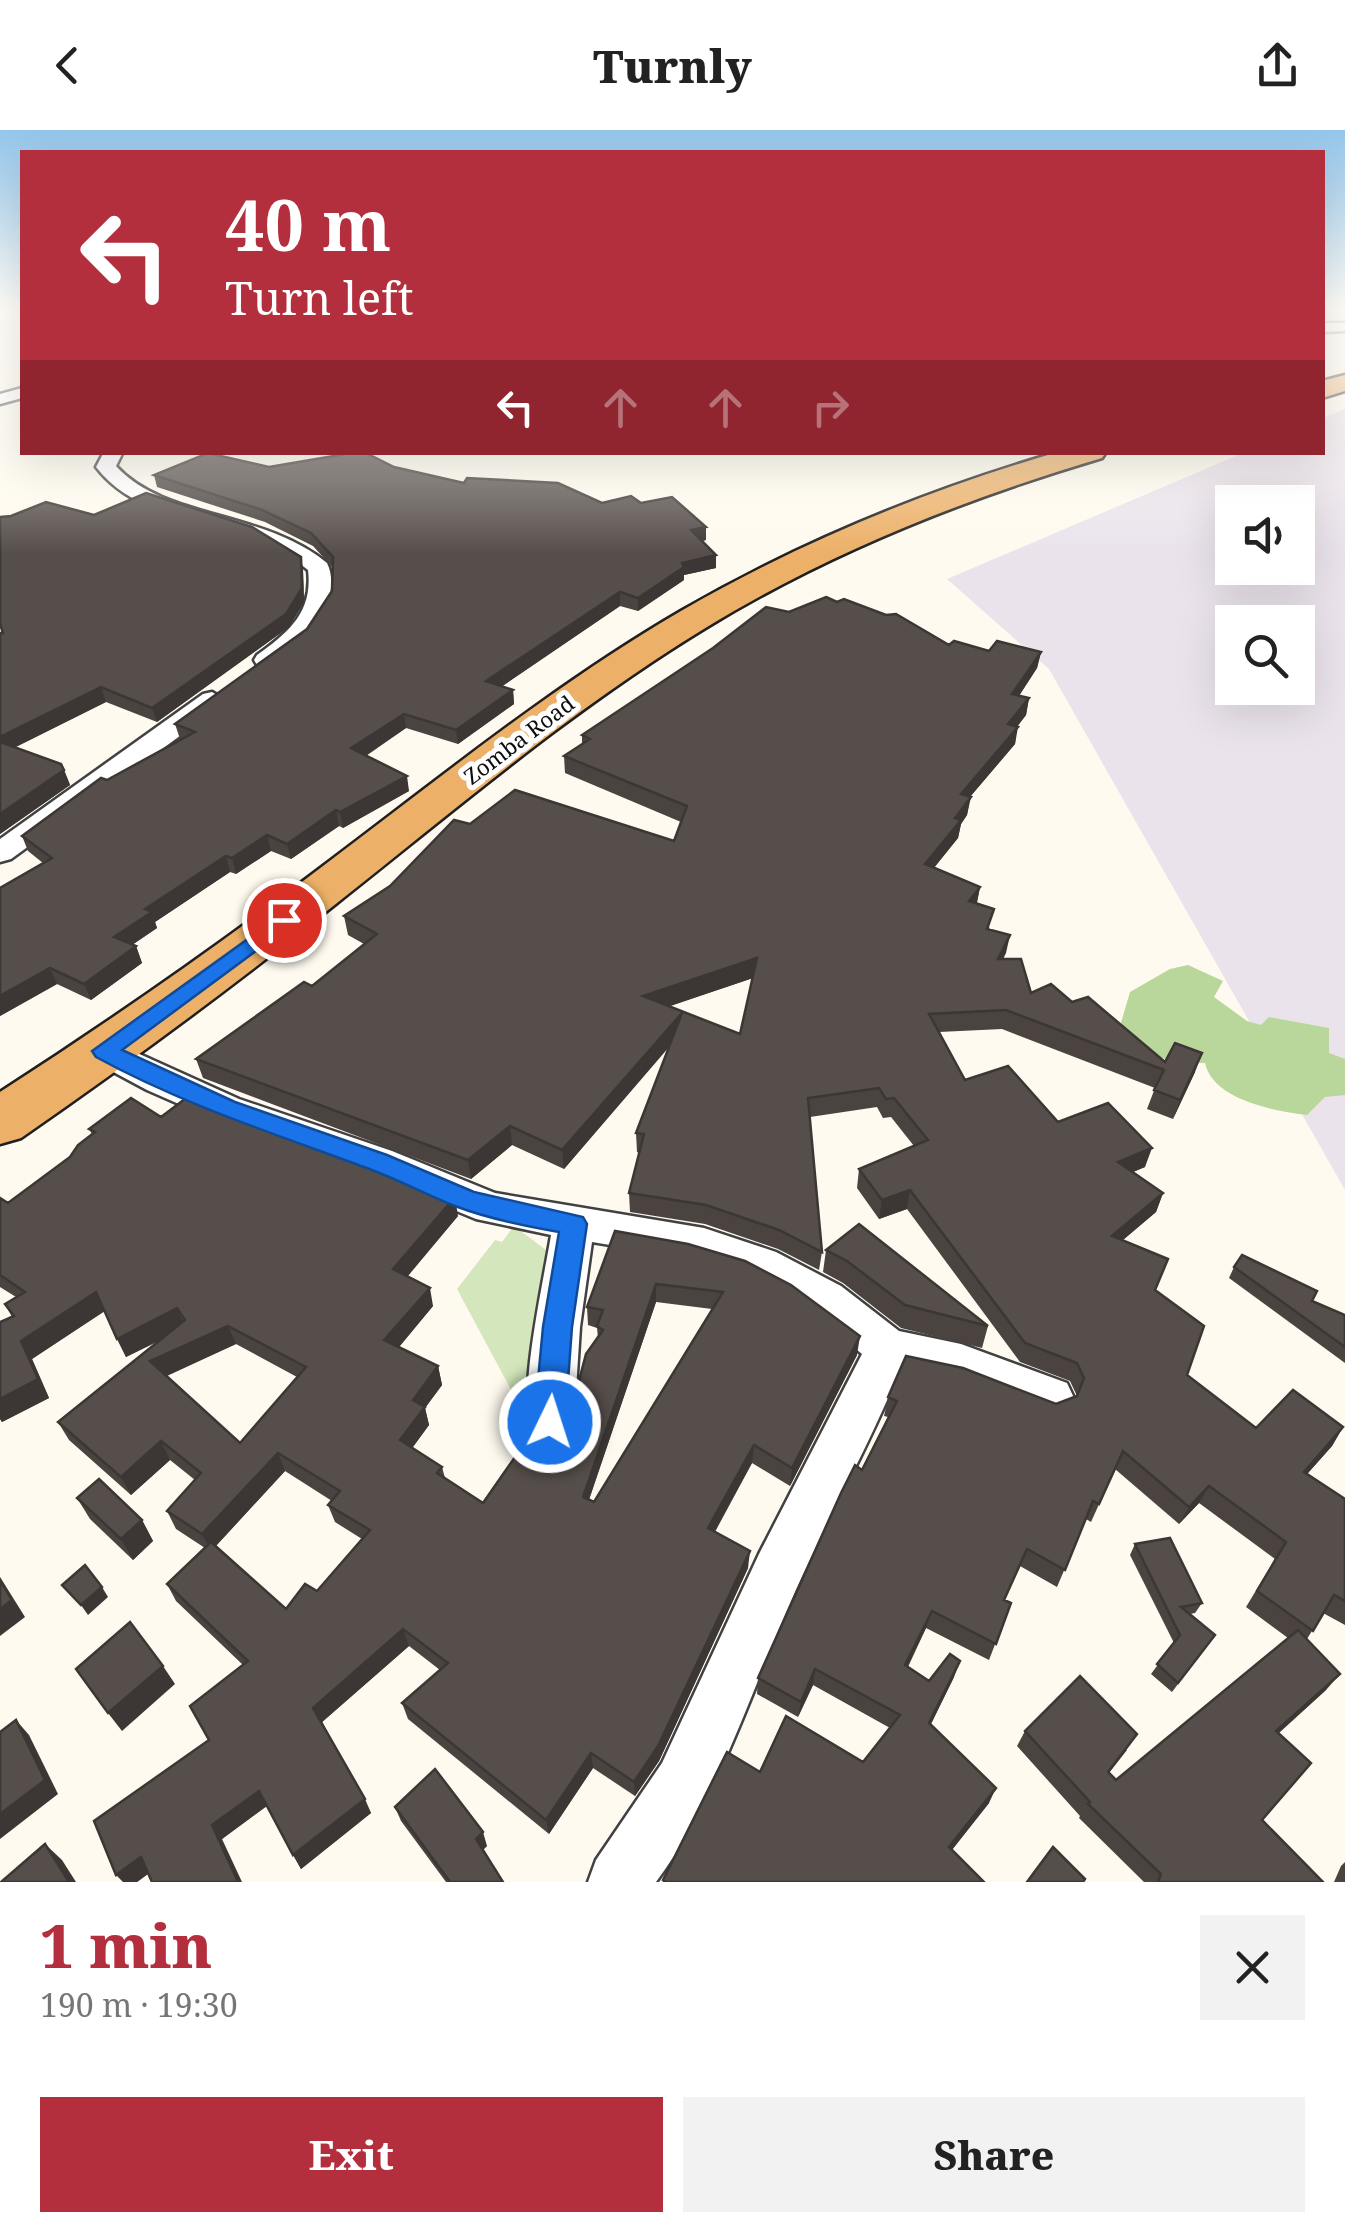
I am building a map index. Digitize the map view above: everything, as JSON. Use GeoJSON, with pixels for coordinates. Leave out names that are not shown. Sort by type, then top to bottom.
{"type":"FeatureCollection","features":[{"type":"Feature","properties":{"kind":"highway","name":"Zomba Road"},"geometry":{"type":"LineString","coordinates":[[0,1122],[247,948],[574,698],[694,619],[784,570],[886,522],[961,493],[1082,455]]}},
{"type":"Feature","properties":{"kind":"street"},"geometry":{"type":"LineString","coordinates":[[0,853],[300,636],[315,614],[322,594],[317,565],[274,538],[123,486],[106,468],[112,455]]}},
{"type":"Feature","properties":{"kind":"street"},"geometry":{"type":"LineString","coordinates":[[104,1051],[210,1102],[506,1212],[704,1245],[761,1264],[826,1299],[888,1348],[961,1364],[1051,1398]]}},
{"type":"Feature","properties":{"kind":"street"},"geometry":{"type":"LineString","coordinates":[[550,1422],[558,1327],[574,1224]]}},
{"type":"Feature","properties":{"kind":"street"},"geometry":{"type":"LineString","coordinates":[[618,1882],[667,1813],[723,1705],[764,1603],[848,1440],[888,1348]]}},
{"type":"Feature","properties":{"kind":"shaded area"},"geometry":{"type":"Polygon","coordinates":[[[1345,409],[1345,1190],[1049,669],[947,579],[1238,455],[1325,455],[1325,417],[1345,409]]]}},
{"type":"Feature","properties":{"kind":"green space"},"geometry":{"type":"Polygon","coordinates":[[[1188,965],[1223,981],[1214,997],[1247,1021],[1261,1025],[1269,1017],[1329,1028],[1329,1053],[1345,1059],[1345,1095],[1325,1097],[1307,1115],[1263,1107],[1220,1086],[1205,1063],[1158,1057],[1118,1033],[1130,992],[1170,969],[1188,965]]]}},
{"type":"Feature","properties":{"kind":"green space"},"geometry":{"type":"Polygon","coordinates":[[[514,1226],[546,1250],[530,1425],[457,1289],[495,1240],[502,1242],[514,1226]]]}},
{"type":"Feature","properties":{"kind":"building"},"geometry":{"type":"Polygon","coordinates":[[[203,455],[269,467],[339,455],[370,455],[394,467],[464,483],[467,478],[558,483],[602,503],[631,496],[641,503],[672,497],[706,527],[691,530],[716,555],[682,563],[684,567],[638,598],[620,592],[486,681],[513,690],[456,730],[404,714],[351,748],[407,776],[340,812],[336,810],[287,844],[267,835],[232,858],[226,856],[145,909],[152,912],[114,937],[136,946],[84,984],[50,968],[0,996],[0,888],[52,858],[22,836],[101,778],[107,780],[195,732],[175,724],[307,629],[332,591],[333,557],[311,533],[262,510],[154,475],[203,455]]]}},
{"type":"Feature","properties":{"kind":"building"},"geometry":{"type":"Polygon","coordinates":[[[146,493],[252,527],[301,557],[302,588],[286,614],[152,708],[101,687],[0,737],[0,517],[46,502],[94,515],[146,493]]]}},
{"type":"Feature","properties":{"kind":"building"},"geometry":{"type":"Polygon","coordinates":[[[826,597],[837,602],[844,599],[886,615],[896,614],[949,645],[954,641],[989,651],[997,641],[1041,652],[1012,694],[1029,698],[1008,724],[1018,727],[961,794],[971,797],[955,818],[961,820],[925,864],[980,887],[969,901],[994,909],[987,929],[1010,935],[998,959],[1021,959],[1031,993],[1051,984],[1072,1002],[1088,997],[1165,1062],[1175,1043],[1202,1053],[1180,1100],[1154,1090],[1164,1070],[1006,1010],[929,1014],[965,1080],[1008,1066],[1058,1122],[1108,1103],[1152,1148],[1118,1162],[1163,1193],[1112,1236],[1168,1259],[1155,1290],[1204,1326],[1187,1375],[1256,1428],[1293,1390],[1343,1427],[1304,1472],[1345,1499],[1345,1601],[1334,1595],[1313,1631],[1257,1591],[1286,1542],[1209,1486],[1189,1507],[1123,1451],[1099,1504],[1093,1501],[1065,1570],[1027,1549],[1004,1600],[1011,1603],[996,1644],[932,1611],[905,1665],[929,1681],[950,1654],[960,1661],[929,1723],[996,1788],[949,1847],[984,1882],[663,1880],[727,1752],[760,1772],[786,1716],[863,1762],[900,1715],[815,1669],[801,1702],[758,1678],[855,1465],[862,1470],[897,1401],[888,1397],[906,1356],[963,1368],[1056,1404],[1077,1396],[1084,1378],[1077,1363],[1025,1343],[910,1190],[882,1200],[859,1169],[928,1140],[894,1098],[886,1099],[879,1088],[808,1098],[822,1252],[779,1230],[706,1205],[629,1193],[644,1134],[636,1133],[682,1013],[562,1150],[510,1126],[468,1160],[196,1059],[304,982],[312,986],[377,934],[344,916],[390,886],[454,820],[470,824],[515,790],[674,841],[687,806],[564,756],[590,739],[582,735],[713,648],[766,607],[789,612],[826,597]],[[757,958],[643,996],[740,1034],[757,958]]]}},
{"type":"Feature","properties":{"kind":"building"},"geometry":{"type":"Polygon","coordinates":[[[0,742],[61,764],[64,770],[0,814],[0,742]]]}},
{"type":"Feature","properties":{"kind":"building"},"geometry":{"type":"Polygon","coordinates":[[[189,1096],[455,1197],[393,1269],[430,1288],[384,1340],[438,1366],[413,1400],[425,1407],[400,1440],[442,1467],[437,1473],[483,1503],[538,1424],[558,1428],[569,1419],[586,1354],[603,1330],[597,1326],[603,1310],[587,1307],[615,1231],[688,1244],[745,1261],[791,1285],[860,1336],[792,1468],[754,1445],[708,1528],[750,1551],[658,1746],[634,1782],[591,1753],[546,1820],[402,1703],[448,1663],[403,1629],[313,1708],[365,1799],[293,1855],[259,1791],[212,1825],[238,1882],[152,1882],[141,1857],[116,1875],[94,1821],[209,1740],[190,1706],[248,1661],[167,1584],[211,1542],[286,1609],[305,1584],[317,1591],[370,1530],[328,1505],[340,1491],[278,1453],[202,1534],[167,1511],[201,1473],[161,1441],[121,1477],[58,1422],[185,1320],[177,1308],[117,1339],[96,1292],[21,1341],[38,1379],[0,1399],[0,1322],[14,1316],[5,1304],[25,1292],[0,1275],[0,1198],[8,1203],[70,1157],[95,1132],[89,1129],[131,1098],[161,1117],[189,1096]],[[656,1284],[583,1497],[594,1502],[723,1292],[656,1284]],[[228,1326],[150,1361],[240,1443],[306,1367],[228,1326]]]}},
{"type":"Feature","properties":{"kind":"building"},"geometry":{"type":"Polygon","coordinates":[[[859,1224],[988,1326],[905,1305],[826,1250],[859,1224]]]}},
{"type":"Feature","properties":{"kind":"building"},"geometry":{"type":"Polygon","coordinates":[[[1242,1255],[1317,1291],[1312,1301],[1345,1315],[1345,1347],[1234,1267],[1242,1255]]]}},
{"type":"Feature","properties":{"kind":"building"},"geometry":{"type":"Polygon","coordinates":[[[99,1479],[142,1520],[121,1539],[77,1498],[99,1479]]]}},
{"type":"Feature","properties":{"kind":"building"},"geometry":{"type":"Polygon","coordinates":[[[1170,1538],[1202,1603],[1181,1607],[1215,1635],[1178,1683],[1157,1664],[1180,1635],[1135,1544],[1170,1538]]]}},
{"type":"Feature","properties":{"kind":"building"},"geometry":{"type":"Polygon","coordinates":[[[85,1565],[102,1587],[81,1605],[62,1585],[85,1565]]]}},
{"type":"Feature","properties":{"kind":"building"},"geometry":{"type":"Polygon","coordinates":[[[0,1580],[12,1600],[0,1609],[0,1580]]]}},
{"type":"Feature","properties":{"kind":"building"},"geometry":{"type":"Polygon","coordinates":[[[130,1622],[163,1666],[108,1713],[76,1669],[130,1622]]]}},
{"type":"Feature","properties":{"kind":"building"},"geometry":{"type":"Polygon","coordinates":[[[1298,1630],[1340,1674],[1276,1731],[1311,1763],[1262,1820],[1323,1882],[1158,1882],[1161,1874],[1088,1804],[1025,1731],[1080,1676],[1137,1734],[1108,1772],[1116,1780],[1298,1630]]]}},
{"type":"Feature","properties":{"kind":"building"},"geometry":{"type":"Polygon","coordinates":[[[16,1720],[45,1780],[0,1814],[0,1732],[16,1720]]]}},
{"type":"Feature","properties":{"kind":"building"},"geometry":{"type":"Polygon","coordinates":[[[435,1769],[483,1832],[476,1839],[503,1882],[450,1882],[395,1807],[435,1769]]]}},
{"type":"Feature","properties":{"kind":"building"},"geometry":{"type":"Polygon","coordinates":[[[45,1844],[69,1882],[1,1882],[45,1844]]]}},
{"type":"Feature","properties":{"kind":"building"},"geometry":{"type":"Polygon","coordinates":[[[1053,1847],[1085,1879],[1083,1882],[1027,1882],[1053,1847]]]}},
{"type":"Feature","properties":{"kind":"route"},"geometry":{"type":"LineString","coordinates":[[284,920],[104,1051],[160,1081],[272,1127],[352,1152],[490,1208],[574,1224],[558,1327],[550,1422]]}}]}
